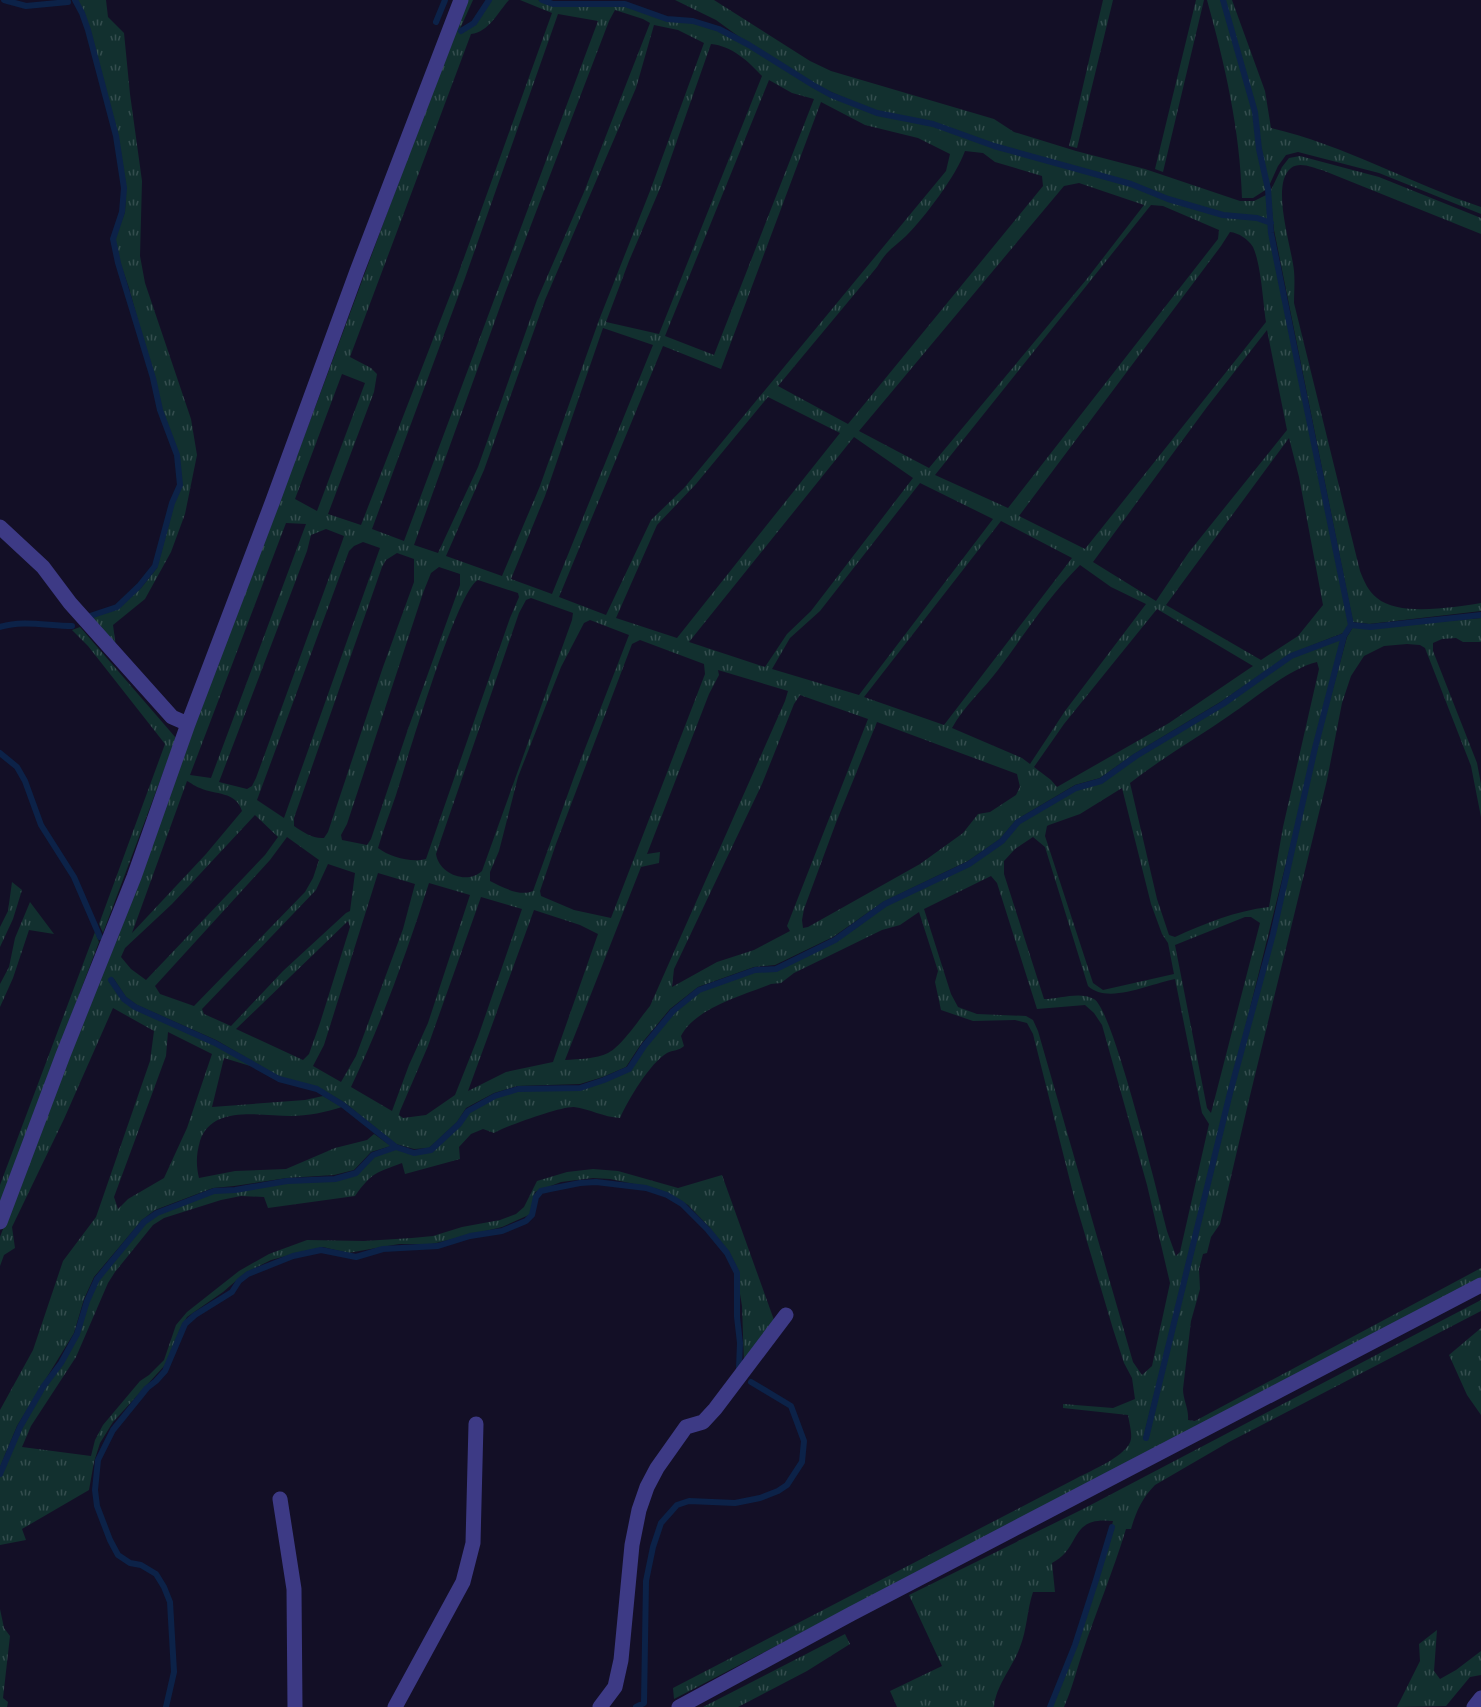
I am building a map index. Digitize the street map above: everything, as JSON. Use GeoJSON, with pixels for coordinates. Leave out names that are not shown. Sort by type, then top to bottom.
{"type":"FeatureCollection","features":[{"type":"Feature","properties":{"kind":"street"},"geometry":{"type":"LineString","coordinates":[[0,1222],[134,877],[188,724],[460,0]]}},
{"type":"Feature","properties":{"kind":"street"},"geometry":{"type":"LineString","coordinates":[[0,527],[43,567],[70,603],[172,717],[188,724]]}},
{"type":"Feature","properties":{"kind":"street"},"geometry":{"type":"LineString","coordinates":[[679,1707],[851,1614],[1481,1285]]}},
{"type":"Feature","properties":{"kind":"street"},"geometry":{"type":"LineString","coordinates":[[600,1707],[615,1687],[621,1659],[632,1545],[639,1510],[647,1487],[657,1468],[686,1427],[703,1422],[715,1409],[786,1315]]}},
{"type":"Feature","properties":{"kind":"street"},"geometry":{"type":"LineString","coordinates":[[395,1707],[463,1582],[473,1543],[476,1424]]}},
{"type":"Feature","properties":{"kind":"street"},"geometry":{"type":"LineString","coordinates":[[280,1499],[294,1589],[295,1707]]}},
{"type":"Feature","properties":{"kind":"street"},"geometry":{"type":"LineString","coordinates":[[1474,1707],[1481,1698]]}},
{"type":"Feature","properties":{"kind":"green space"},"geometry":{"type":"Polygon","coordinates":[[[77,0],[106,0],[108,17],[124,33],[142,181],[140,256],[145,283],[191,419],[197,455],[185,514],[171,552],[145,599],[113,625],[116,647],[88,619],[118,609],[141,588],[157,568],[174,504],[182,485],[179,455],[162,409],[115,239],[125,212],[126,188],[118,136],[90,29],[77,0]]]}},
{"type":"Feature","properties":{"kind":"green space"},"geometry":{"type":"Polygon","coordinates":[[[466,0],[473,0],[459,31],[461,32],[475,24],[492,0],[509,0],[488,26],[471,34],[350,357],[371,368],[377,374],[374,392],[328,514],[361,525],[456,280],[552,13],[520,0],[538,0],[553,6],[625,6],[667,20],[692,23],[718,31],[749,46],[812,87],[876,114],[933,126],[993,147],[1131,186],[1167,200],[1223,216],[1257,220],[1268,224],[1349,625],[1343,633],[1290,654],[1222,701],[1134,754],[1100,778],[1075,785],[1016,820],[1000,839],[968,861],[883,902],[833,937],[775,965],[754,967],[698,987],[670,1009],[641,1044],[626,1067],[580,1084],[517,1086],[494,1093],[466,1108],[457,1122],[429,1148],[414,1149],[396,1144],[345,1103],[318,1087],[280,1077],[216,1040],[137,1005],[126,997],[111,978],[110,981],[123,1001],[134,1009],[214,1045],[257,1068],[224,1058],[212,1107],[305,1100],[323,1096],[342,1107],[297,1116],[252,1114],[226,1117],[215,1121],[206,1129],[200,1141],[197,1160],[199,1178],[235,1171],[286,1169],[335,1148],[367,1140],[374,1134],[391,1146],[371,1152],[354,1170],[334,1175],[287,1178],[213,1188],[155,1210],[142,1220],[94,1277],[84,1299],[74,1333],[17,1426],[0,1467],[0,1410],[33,1350],[63,1261],[96,1217],[150,1061],[154,1031],[113,1008],[64,1119],[12,1227],[15,1248],[4,1255],[0,1266],[0,1237],[319,397],[466,0]],[[615,10],[609,21],[505,293],[414,545],[438,553],[478,467],[537,300],[584,192],[650,23],[643,19],[615,10]],[[558,14],[465,278],[372,529],[404,541],[598,21],[558,14]],[[654,25],[636,88],[545,300],[484,470],[446,556],[502,576],[540,486],[599,320],[650,191],[704,43],[678,30],[654,25]],[[711,44],[661,186],[606,322],[659,334],[762,76],[733,51],[711,44]],[[769,80],[665,336],[714,355],[814,99],[792,93],[769,80]],[[821,102],[721,369],[663,346],[559,597],[606,615],[651,520],[684,488],[946,171],[950,154],[918,138],[865,125],[821,102]],[[965,151],[955,172],[914,228],[887,253],[778,386],[848,424],[1043,186],[1042,176],[995,162],[983,153],[965,151]],[[1079,183],[1064,186],[859,431],[929,468],[1086,280],[1144,205],[1079,183]],[[1151,205],[935,475],[1008,508],[1218,239],[1219,230],[1163,206],[1151,205]],[[1230,232],[1019,516],[1085,549],[1266,322],[1256,254],[1249,241],[1230,232]],[[603,328],[545,496],[511,579],[552,594],[653,345],[603,328]],[[1267,330],[1093,562],[1156,601],[1189,552],[1287,430],[1267,330]],[[342,374],[295,499],[317,511],[365,383],[342,374]],[[768,397],[696,484],[657,525],[616,618],[677,638],[840,433],[768,397]],[[854,437],[689,642],[765,667],[787,634],[811,611],[913,478],[854,437]],[[1289,438],[1166,605],[1261,660],[1298,636],[1323,605],[1299,477],[1289,438]],[[920,483],[820,611],[790,638],[772,669],[859,695],[993,519],[920,483]],[[1001,521],[864,697],[944,725],[1072,558],[1001,521]],[[286,523],[190,775],[211,778],[306,524],[286,523]],[[326,529],[311,535],[307,551],[219,782],[247,789],[252,786],[256,778],[344,536],[326,529]],[[363,542],[349,551],[257,800],[284,818],[380,548],[363,542]],[[397,553],[386,560],[382,567],[294,818],[294,826],[308,835],[324,838],[328,832],[414,582],[414,559],[397,553]],[[1080,565],[952,728],[1022,758],[1030,764],[1065,711],[1146,604],[1111,587],[1080,565]],[[439,567],[431,573],[347,824],[341,835],[342,840],[367,845],[371,839],[460,585],[460,574],[439,567]],[[478,580],[469,591],[458,613],[433,680],[378,848],[407,860],[426,859],[519,597],[518,593],[478,580]],[[531,598],[526,600],[519,613],[436,854],[438,861],[448,872],[462,877],[476,875],[482,871],[573,613],[531,598]],[[1157,609],[1064,724],[1034,767],[1057,787],[1169,723],[1253,666],[1157,609]],[[590,620],[584,623],[561,667],[518,777],[499,851],[490,872],[490,881],[517,892],[533,891],[629,635],[590,620]],[[640,640],[632,644],[540,891],[541,896],[574,910],[611,918],[705,674],[704,664],[640,640]],[[718,670],[719,675],[709,694],[647,854],[660,852],[659,863],[641,867],[565,1060],[593,1058],[608,1053],[625,1038],[650,1006],[788,691],[718,670]],[[800,695],[794,704],[762,784],[674,969],[672,987],[717,962],[754,950],[790,931],[787,926],[868,719],[800,695]],[[877,722],[804,909],[803,928],[920,864],[963,833],[978,814],[990,812],[1016,795],[1020,787],[1017,774],[877,722]],[[187,781],[132,933],[206,854],[242,811],[230,797],[206,790],[187,781]],[[255,815],[172,904],[125,948],[121,957],[131,969],[146,980],[265,855],[278,837],[255,815]],[[287,837],[270,860],[155,986],[160,994],[194,1006],[305,892],[319,860],[287,837]],[[328,864],[316,890],[202,1009],[204,1014],[231,1026],[283,971],[350,911],[355,873],[328,864]],[[378,873],[324,1045],[313,1066],[341,1082],[356,1056],[403,929],[415,884],[378,873]],[[429,883],[393,986],[351,1087],[392,1111],[428,1023],[470,895],[429,883]],[[481,897],[428,1046],[400,1111],[399,1115],[403,1118],[426,1115],[455,1095],[478,1037],[522,909],[481,897]],[[534,910],[468,1091],[506,1072],[553,1062],[598,934],[580,925],[534,910]],[[348,921],[236,1029],[303,1060],[309,1054],[350,927],[348,921]],[[168,1032],[166,1056],[114,1197],[118,1209],[128,1199],[164,1178],[187,1128],[212,1054],[168,1032]]]}},
{"type":"Feature","properties":{"kind":"green space"},"geometry":{"type":"Polygon","coordinates":[[[675,0],[714,0],[810,61],[831,71],[994,119],[1014,132],[1145,169],[1240,201],[1254,201],[1266,195],[1269,221],[1258,217],[1223,214],[1168,198],[1132,183],[994,145],[934,123],[877,112],[813,84],[749,44],[716,20],[675,0]]]}},
{"type":"Feature","properties":{"kind":"green space"},"geometry":{"type":"Polygon","coordinates":[[[1103,0],[1113,0],[1077,148],[1069,146],[1103,0]]]}},
{"type":"Feature","properties":{"kind":"green space"},"geometry":{"type":"Polygon","coordinates":[[[1196,0],[1204,0],[1163,172],[1155,169],[1196,0]]]}},
{"type":"Feature","properties":{"kind":"green space"},"geometry":{"type":"Polygon","coordinates":[[[1207,0],[1221,0],[1253,112],[1267,189],[1253,198],[1242,198],[1238,148],[1230,98],[1207,0]]]}},
{"type":"Feature","properties":{"kind":"green space"},"geometry":{"type":"Polygon","coordinates":[[[1225,0],[1232,0],[1265,91],[1271,128],[1325,144],[1481,207],[1481,214],[1379,173],[1298,152],[1286,155],[1269,186],[1256,111],[1225,0]]]}},
{"type":"Feature","properties":{"kind":"green space"},"geometry":{"type":"Polygon","coordinates":[[[1300,156],[1379,177],[1481,218],[1481,234],[1307,166],[1298,165],[1291,168],[1285,176],[1282,188],[1284,217],[1294,271],[1294,303],[1360,571],[1365,582],[1377,598],[1399,607],[1428,609],[1481,603],[1481,611],[1369,624],[1353,622],[1274,230],[1270,192],[1289,158],[1300,156]]]}},
{"type":"Feature","properties":{"kind":"green space"},"geometry":{"type":"Polygon","coordinates":[[[1481,618],[1481,642],[1463,642],[1456,638],[1442,639],[1433,643],[1433,651],[1477,763],[1481,784],[1481,817],[1471,766],[1425,648],[1420,645],[1407,644],[1384,646],[1364,656],[1351,676],[1342,703],[1327,780],[1220,1224],[1211,1237],[1207,1253],[1203,1254],[1199,1269],[1200,1289],[1191,1321],[1183,1389],[1188,1420],[1195,1421],[1481,1268],[1481,1279],[674,1699],[673,1688],[1099,1467],[1124,1451],[1131,1439],[1128,1415],[1063,1408],[1063,1404],[1113,1408],[1135,1399],[1132,1378],[1124,1363],[1113,1329],[1075,1201],[1033,1034],[1027,1023],[1015,1020],[973,1021],[941,1010],[935,982],[938,971],[919,912],[900,925],[882,930],[794,973],[781,983],[771,984],[734,998],[697,1018],[681,1036],[684,1046],[660,1058],[634,1092],[620,1118],[574,1107],[558,1110],[494,1133],[483,1129],[471,1134],[459,1147],[460,1159],[405,1174],[402,1163],[386,1169],[370,1178],[355,1196],[268,1208],[264,1197],[241,1196],[164,1218],[153,1225],[108,1283],[76,1357],[31,1426],[22,1447],[91,1456],[95,1440],[103,1425],[140,1381],[164,1360],[176,1325],[187,1312],[239,1271],[269,1254],[307,1240],[364,1241],[433,1236],[462,1227],[500,1220],[516,1214],[524,1207],[537,1181],[567,1172],[593,1169],[618,1171],[678,1188],[722,1175],[774,1320],[744,1363],[742,1306],[735,1263],[709,1227],[688,1205],[658,1189],[610,1179],[593,1178],[561,1182],[535,1192],[531,1214],[502,1227],[432,1244],[399,1244],[348,1253],[323,1247],[271,1260],[245,1273],[223,1292],[187,1317],[166,1364],[113,1422],[100,1443],[89,1490],[22,1529],[26,1540],[0,1545],[0,1477],[22,1428],[78,1335],[88,1301],[98,1279],[145,1223],[158,1214],[214,1192],[235,1191],[287,1182],[335,1180],[357,1175],[374,1157],[396,1149],[414,1154],[431,1152],[460,1125],[469,1112],[496,1097],[518,1090],[580,1089],[630,1070],[645,1047],[674,1012],[700,991],[755,971],[777,970],[835,941],[886,905],[970,865],[1003,842],[1019,824],[1077,789],[1102,782],[1137,758],[1224,706],[1292,658],[1342,638],[1144,1435],[1145,1439],[1148,1436],[1232,1092],[1274,934],[1317,747],[1347,637],[1353,627],[1370,628],[1481,618]],[[1317,662],[1306,665],[1272,685],[1130,783],[1157,899],[1169,935],[1175,937],[1221,918],[1269,907],[1283,827],[1319,669],[1317,662]],[[1122,788],[1080,814],[1047,826],[1045,836],[1093,983],[1103,990],[1174,974],[1168,943],[1162,934],[1151,904],[1122,788]],[[1033,837],[1015,849],[1004,861],[1004,874],[1044,999],[1076,995],[1088,997],[1094,999],[1103,1011],[1124,1070],[1176,1256],[1180,1252],[1209,1124],[1202,1113],[1175,979],[1118,993],[1097,991],[1088,986],[1045,847],[1033,837]],[[991,876],[924,909],[951,994],[958,1007],[977,1014],[1026,1016],[1033,1020],[1133,1362],[1142,1375],[1152,1366],[1170,1283],[1147,1185],[1102,1025],[1085,1005],[1037,1009],[997,883],[991,876]],[[1245,917],[1175,945],[1207,1108],[1211,1113],[1260,923],[1251,917],[1245,917]]]}},
{"type":"Feature","properties":{"kind":"green space"},"geometry":{"type":"Polygon","coordinates":[[[80,627],[176,738],[103,933],[99,924],[165,744],[88,646],[72,630],[80,627]]]}},
{"type":"Feature","properties":{"kind":"green space"},"geometry":{"type":"Polygon","coordinates":[[[12,882],[22,890],[13,919],[0,947],[0,927],[8,911],[12,882]]]}},
{"type":"Feature","properties":{"kind":"green space"},"geometry":{"type":"Polygon","coordinates":[[[30,902],[54,934],[29,930],[13,978],[0,1007],[0,984],[9,967],[15,938],[30,902]]]}},
{"type":"Feature","properties":{"kind":"green space"},"geometry":{"type":"Polygon","coordinates":[[[95,932],[99,942],[0,1204],[0,1185],[95,932]]]}},
{"type":"Feature","properties":{"kind":"green space"},"geometry":{"type":"Polygon","coordinates":[[[1481,1300],[1481,1311],[1229,1442],[1155,1485],[1140,1506],[1131,1529],[1126,1529],[1064,1707],[1052,1707],[1077,1646],[1098,1581],[1113,1521],[1089,1523],[1082,1528],[1068,1549],[1052,1563],[1055,1592],[1033,1592],[1022,1640],[998,1691],[994,1707],[897,1707],[890,1691],[942,1666],[909,1595],[1083,1509],[1481,1300]]]}},
{"type":"Feature","properties":{"kind":"green space"},"geometry":{"type":"Polygon","coordinates":[[[1481,1328],[1481,1415],[1467,1395],[1449,1355],[1481,1328]]]}},
{"type":"Feature","properties":{"kind":"green space"},"geometry":{"type":"Polygon","coordinates":[[[0,1609],[4,1628],[10,1636],[3,1698],[8,1702],[7,1707],[0,1707],[0,1609]]]}},
{"type":"Feature","properties":{"kind":"green space"},"geometry":{"type":"Polygon","coordinates":[[[1437,1630],[1434,1671],[1440,1679],[1481,1651],[1481,1675],[1470,1677],[1446,1706],[1397,1707],[1420,1661],[1419,1644],[1437,1630]]]}},
{"type":"Feature","properties":{"kind":"green space"},"geometry":{"type":"Polygon","coordinates":[[[845,1634],[850,1644],[807,1671],[738,1707],[703,1707],[845,1634]]]}},
{"type":"Feature","properties":{"kind":"waterway"},"geometry":{"type":"LineString","coordinates":[[4,0],[26,6],[68,2]]}},
{"type":"Feature","properties":{"kind":"waterway"},"geometry":{"type":"LineString","coordinates":[[75,0],[88,30],[116,136],[124,188],[122,212],[113,239],[118,263],[153,378],[160,410],[177,455],[180,485],[172,503],[155,566],[139,586],[117,607],[87,617]]}},
{"type":"Feature","properties":{"kind":"waterway"},"geometry":{"type":"LineString","coordinates":[[436,22],[445,0]]}},
{"type":"Feature","properties":{"kind":"waterway"},"geometry":{"type":"LineString","coordinates":[[461,31],[474,23],[489,0]]}},
{"type":"Feature","properties":{"kind":"waterway"},"geometry":{"type":"LineString","coordinates":[[542,0],[553,4],[625,4],[667,19],[693,21],[719,29],[831,95],[877,113],[933,124],[994,146],[1131,184],[1168,199],[1223,215],[1257,218],[1271,223]]}},
{"type":"Feature","properties":{"kind":"waterway"},"geometry":{"type":"LineString","coordinates":[[1146,1438],[1230,1093],[1273,934],[1315,748],[1344,636],[1351,625],[1271,233],[1268,189],[1259,149],[1255,112],[1223,0]]}},
{"type":"Feature","properties":{"kind":"waterway"},"geometry":{"type":"LineString","coordinates":[[1351,625],[1370,627],[1481,615]]}},
{"type":"Feature","properties":{"kind":"waterway"},"geometry":{"type":"LineString","coordinates":[[0,627],[27,624],[72,626]]}},
{"type":"Feature","properties":{"kind":"waterway"},"geometry":{"type":"LineString","coordinates":[[0,1474],[20,1427],[77,1334],[87,1301],[97,1279],[144,1222],[157,1213],[214,1191],[235,1190],[287,1181],[335,1179],[356,1173],[373,1155],[396,1147],[414,1153],[431,1150],[459,1124],[468,1111],[495,1096],[518,1089],[580,1088],[629,1069],[644,1046],[673,1011],[699,990],[755,970],[776,969],[835,940],[885,904],[969,864],[1002,841],[1018,822],[1076,788],[1101,781],[1136,756],[1223,704],[1291,656],[1344,636]]}},
{"type":"Feature","properties":{"kind":"waterway"},"geometry":{"type":"LineString","coordinates":[[0,753],[17,767],[25,781],[41,825],[74,877],[100,937]]}},
{"type":"Feature","properties":{"kind":"waterway"},"geometry":{"type":"LineString","coordinates":[[111,980],[124,999],[135,1007],[215,1043],[279,1079],[317,1089],[343,1105],[396,1147]]}},
{"type":"Feature","properties":{"kind":"waterway"},"geometry":{"type":"LineString","coordinates":[[166,1707],[174,1672],[170,1602],[156,1574],[118,1555],[110,1540],[97,1506],[95,1490],[98,1460],[113,1430],[147,1388],[165,1371],[185,1324],[195,1315],[232,1292],[239,1281],[248,1274],[293,1256],[321,1250],[356,1257],[383,1249],[438,1246],[470,1236],[502,1231],[526,1221],[532,1215],[536,1197],[541,1191],[550,1189],[596,1182],[646,1188],[667,1195],[682,1204],[727,1253],[737,1273],[739,1368]]}},
{"type":"Feature","properties":{"kind":"waterway"},"geometry":{"type":"LineString","coordinates":[[636,1707],[644,1703],[646,1581],[661,1523],[677,1505],[689,1501],[735,1503],[760,1498],[778,1491],[787,1485],[802,1462],[804,1441],[791,1406],[751,1382]]}},
{"type":"Feature","properties":{"kind":"waterway"},"geometry":{"type":"LineString","coordinates":[[1050,1707],[1075,1645],[1112,1527]]}}]}
